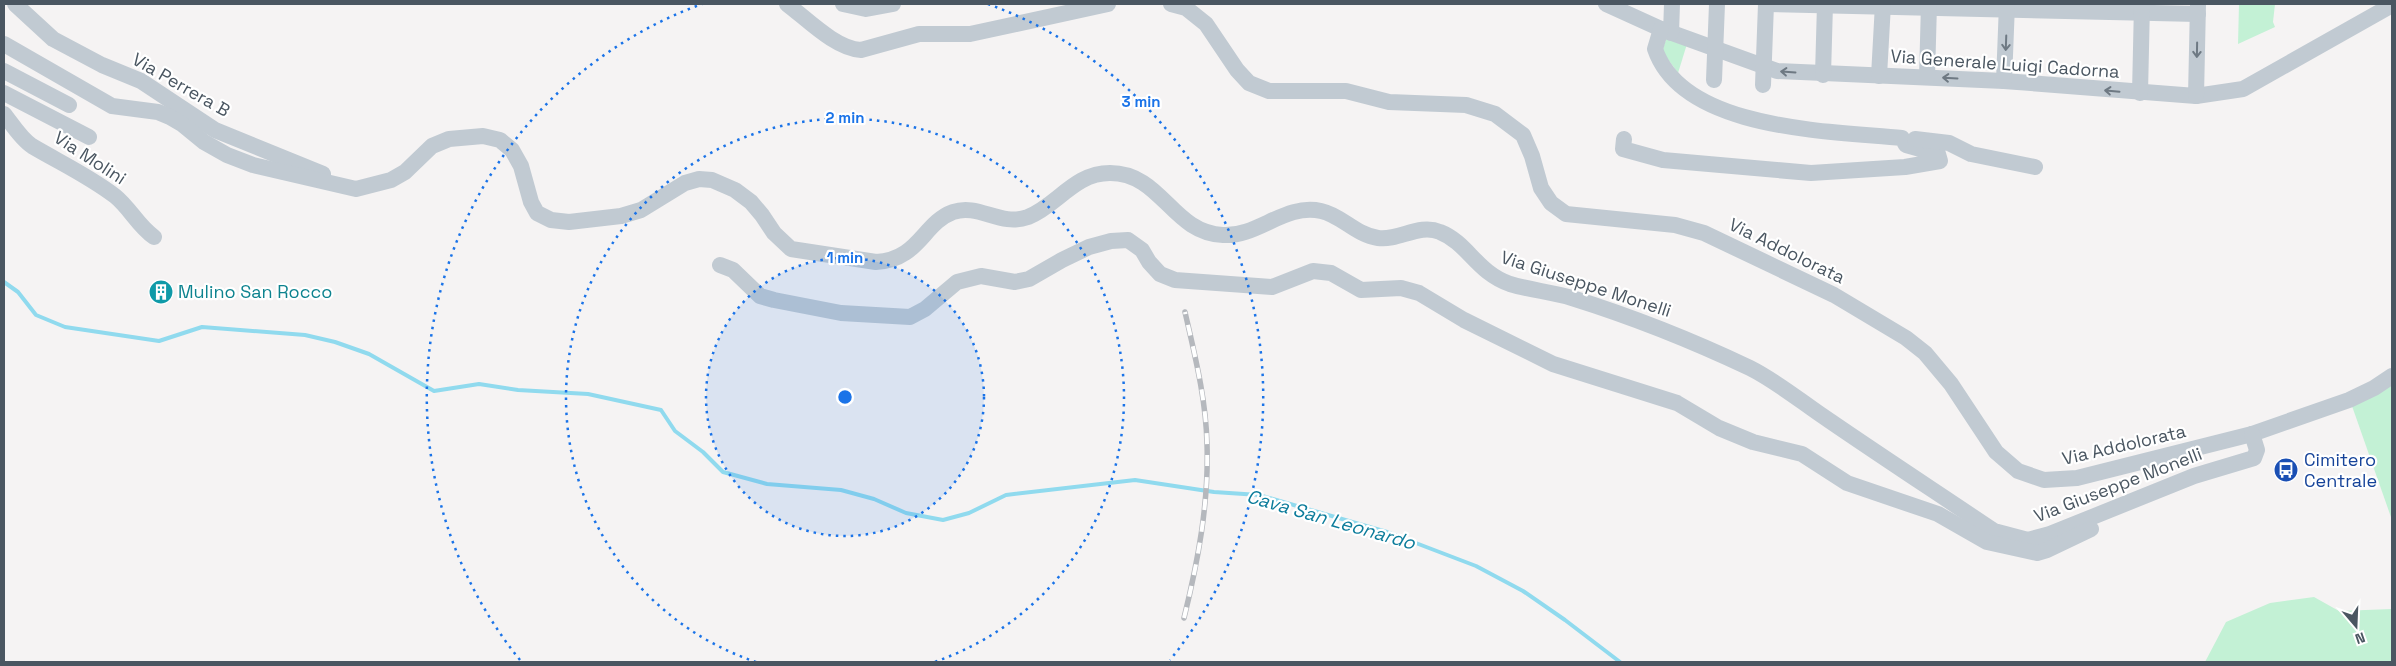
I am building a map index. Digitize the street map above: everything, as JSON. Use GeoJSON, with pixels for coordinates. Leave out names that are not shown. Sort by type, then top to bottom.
{"type":"FeatureCollection","features":[{"type":"Feature","properties":{"kind":"street","name":"Via Perrera B"},"geometry":{"type":"LineString","coordinates":[[15,4],[19,5],[53,39],[63,45],[141,81],[216,130],[324,174],[336,185]]}},
{"type":"Feature","properties":{"kind":"street"},"geometry":{"type":"LineString","coordinates":[[787,4],[840,45],[851,50],[860,50],[919,34],[970,34],[1108,4]]}},
{"type":"Feature","properties":{"kind":"street"},"geometry":{"type":"LineString","coordinates":[[843,4],[860,6],[893,4]]}},
{"type":"Feature","properties":{"kind":"street","name":"Via Addolorata"},"geometry":{"type":"LineString","coordinates":[[1171,4],[1186,8],[1206,24],[1237,70],[1249,83],[1269,91],[1346,91],[1389,102],[1452,102],[1480,108],[1495,114],[1522,135],[1532,156],[1541,188],[1551,203],[1566,214],[1676,225],[1704,233],[1834,295],[1906,338],[1924,353],[1951,384],[1996,452],[2007,464],[2030,477],[2044,480],[2077,478],[2252,434],[2349,400],[2374,388],[2392,376]]}},
{"type":"Feature","properties":{"kind":"street"},"geometry":{"type":"LineString","coordinates":[[1672,4],[1666,31],[1655,49],[1668,72],[1691,93],[1718,110],[1741,118],[1822,130],[1949,143],[1971,154],[2035,168]]}},
{"type":"Feature","properties":{"kind":"street"},"geometry":{"type":"LineString","coordinates":[[1714,80],[1717,4]]}},
{"type":"Feature","properties":{"kind":"street"},"geometry":{"type":"LineString","coordinates":[[1763,85],[1766,4],[2198,9],[2196,96]]}},
{"type":"Feature","properties":{"kind":"street"},"geometry":{"type":"LineString","coordinates":[[1823,74],[1825,5]]}},
{"type":"Feature","properties":{"kind":"street","name":"Via Generale Luigi Cadorna"},"geometry":{"type":"LineString","coordinates":[[1615,6],[1666,31],[1777,71],[2004,81],[2196,96],[2243,89],[2392,5]]}},
{"type":"Feature","properties":{"kind":"street"},"geometry":{"type":"LineString","coordinates":[[1879,76],[1883,6]]}},
{"type":"Feature","properties":{"kind":"street"},"geometry":{"type":"LineString","coordinates":[[1927,77],[1929,6]]}},
{"type":"Feature","properties":{"kind":"street"},"geometry":{"type":"LineString","coordinates":[[2004,81],[2007,7]]}},
{"type":"Feature","properties":{"kind":"street"},"geometry":{"type":"LineString","coordinates":[[2140,93],[2142,8]]}},
{"type":"Feature","properties":{"kind":"street","name":"Via Giuseppe Monelli"},"geometry":{"type":"LineString","coordinates":[[4,44],[112,106],[158,112],[170,117],[204,142],[227,155],[253,165],[356,189],[391,180],[405,172],[432,146],[449,139],[482,136],[500,140],[512,150],[521,166],[531,202],[537,213],[551,220],[569,222],[621,216],[641,210],[685,183],[699,179],[735,190],[751,202],[774,233],[791,249],[887,262],[901,256],[952,212],[974,210],[1004,220],[1017,220],[1043,209],[1076,182],[1108,173],[1130,175],[1146,182],[1183,220],[1203,230],[1222,235],[1240,234],[1256,229],[1289,213],[1306,209],[1323,211],[1366,235],[1378,238],[1396,237],[1421,229],[1437,230],[1454,240],[1475,262],[1493,277],[1513,285],[1569,297],[1636,319],[1754,370],[1994,531],[2028,540],[2050,534],[2194,476],[2254,458],[2257,450],[2252,434]]}},
{"type":"Feature","properties":{"kind":"street"},"geometry":{"type":"LineString","coordinates":[[4,71],[69,105]]}},
{"type":"Feature","properties":{"kind":"street"},"geometry":{"type":"LineString","coordinates":[[4,93],[89,137]]}},
{"type":"Feature","properties":{"kind":"street","name":"Via Molini"},"geometry":{"type":"LineString","coordinates":[[4,114],[32,145],[115,196],[129,210],[143,229],[154,237]]}},
{"type":"Feature","properties":{"kind":"street"},"geometry":{"type":"LineString","coordinates":[[1624,139],[1623,149],[1663,160],[1811,173],[1905,167],[1938,163],[1940,161],[1938,154],[1906,145],[1902,138]]}},
{"type":"Feature","properties":{"kind":"street"},"geometry":{"type":"LineString","coordinates":[[720,265],[734,270],[760,296],[774,300],[841,313],[910,317],[925,309],[957,282],[981,276],[1014,282],[1029,279],[1089,247],[1110,240],[1128,240],[1142,250],[1149,262],[1160,274],[1175,280],[1272,287],[1313,271],[1331,273],[1360,290],[1400,288],[1419,293],[1464,320],[1553,364],[1677,403],[1719,428],[1754,442],[1802,454],[1847,483],[1938,514],[1987,542],[2037,553],[2047,550],[2086,530],[2178,492],[2194,476]]}},
{"type":"Feature","properties":{"kind":"green space"},"geometry":{"type":"Polygon","coordinates":[[[2239,4],[2275,4],[2273,22],[2275,27],[2238,44],[2239,4]]]}},
{"type":"Feature","properties":{"kind":"green space"},"geometry":{"type":"Polygon","coordinates":[[[1667,37],[1687,44],[1678,73],[1662,51],[1667,37]]]}},
{"type":"Feature","properties":{"kind":"green space"},"geometry":{"type":"Polygon","coordinates":[[[2392,382],[2392,520],[2352,406],[2392,382]]]}},
{"type":"Feature","properties":{"kind":"green space"},"geometry":{"type":"Polygon","coordinates":[[[2314,597],[2339,611],[2392,609],[2392,662],[2205,662],[2226,622],[2270,603],[2314,597]]]}},
{"type":"Feature","properties":{"kind":"waterway","name":"Cava San Leonardo"},"geometry":{"type":"LineString","coordinates":[[4,282],[18,292],[36,315],[65,327],[159,341],[202,327],[305,335],[335,342],[369,354],[434,391],[479,384],[518,390],[588,394],[661,410],[675,431],[703,452],[723,472],[767,484],[841,490],[874,499],[906,513],[943,520],[969,513],[1006,495],[1135,480],[1214,492],[1259,495],[1387,532],[1476,566],[1523,591],[1620,662]]}},
{"type":"Feature","properties":{"kind":"railway"},"geometry":{"type":"LineString","coordinates":[[1184,618],[1202,532],[1207,466],[1206,427],[1202,394],[1185,312]]}},
{"type":"Feature","properties":{"kind":"place","name":"Mulino San Rocco"},"geometry":{"type":"Point","coordinates":[161,292]}},
{"type":"Feature","properties":{"kind":"place","name":"Cimitero Centrale"},"geometry":{"type":"Point","coordinates":[2286,470]}}]}
